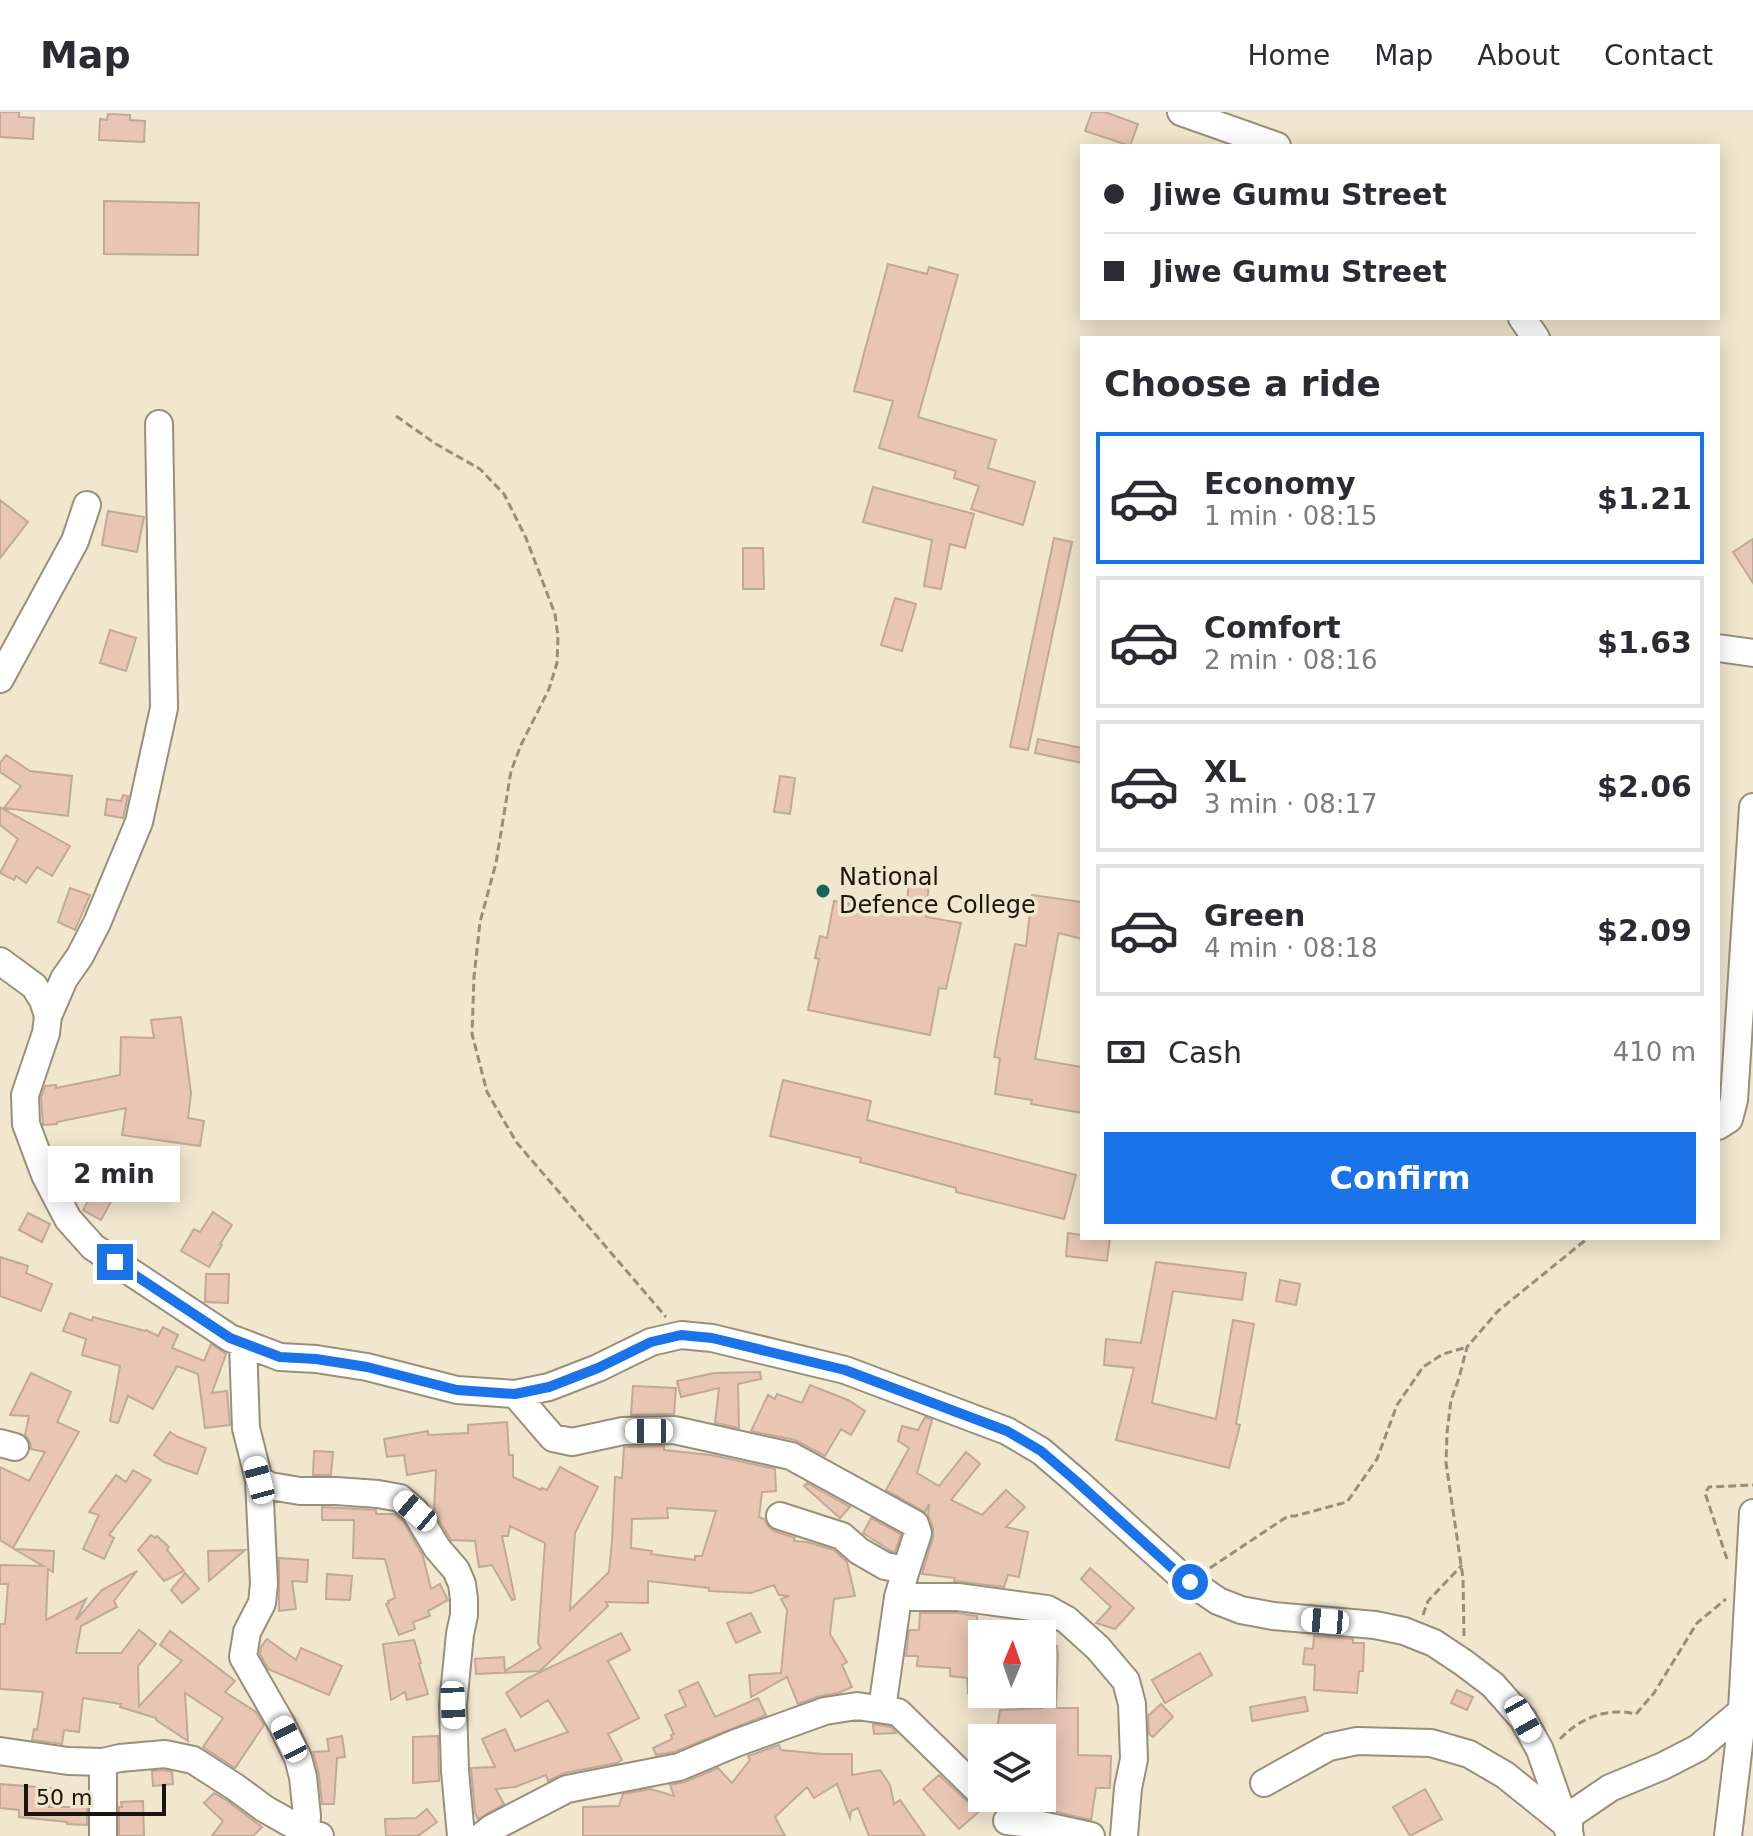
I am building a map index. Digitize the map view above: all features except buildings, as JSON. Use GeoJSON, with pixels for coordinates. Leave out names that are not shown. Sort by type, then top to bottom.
{"type":"FeatureCollection","features":[{"type":"Feature","properties":{"kind":"street"},"geometry":{"type":"LineString","coordinates":[[1181,112],[1271,144]]}},
{"type":"Feature","properties":{"kind":"street"},"geometry":{"type":"LineString","coordinates":[[159,424],[164,708],[139,822],[97,923],[64,979],[48,1016],[46,1033],[25,1095],[26,1124],[45,1175],[68,1219],[93,1247],[230,1338],[280,1357],[367,1367],[457,1390],[515,1394],[549,1387],[651,1342],[681,1335],[712,1338],[845,1370],[1007,1431],[1041,1451],[1180,1575],[1218,1601],[1241,1610],[1273,1616],[1375,1625],[1434,1643],[1464,1663],[1493,1685],[1523,1719],[1540,1750],[1568,1831]]}},
{"type":"Feature","properties":{"kind":"street"},"geometry":{"type":"LineString","coordinates":[[0,679],[75,541],[87,505]]}},
{"type":"Feature","properties":{"kind":"street"},"geometry":{"type":"LineString","coordinates":[[1720,648],[1753,653]]}},
{"type":"Feature","properties":{"kind":"street"},"geometry":{"type":"LineString","coordinates":[[1720,1125],[1729,1119],[1734,1100],[1753,807]]}},
{"type":"Feature","properties":{"kind":"street"},"geometry":{"type":"LineString","coordinates":[[0,961],[34,986],[48,1016]]}},
{"type":"Feature","properties":{"kind":"street"},"geometry":{"type":"LineString","coordinates":[[243,1343],[246,1428],[259,1480],[264,1584],[262,1603],[247,1632],[243,1657],[298,1758],[307,1816],[313,1834]]}},
{"type":"Feature","properties":{"kind":"street"},"geometry":{"type":"LineString","coordinates":[[515,1394],[553,1438],[564,1442],[623,1431],[674,1430],[791,1456],[915,1524],[918,1533],[898,1597],[882,1709]]}},
{"type":"Feature","properties":{"kind":"street"},"geometry":{"type":"LineString","coordinates":[[259,1480],[270,1486],[300,1491],[336,1491],[400,1498],[415,1511],[431,1539],[456,1570],[464,1599],[453,1705],[461,1836]]}},
{"type":"Feature","properties":{"kind":"street"},"geometry":{"type":"LineString","coordinates":[[1728,1836],[1750,1628],[1753,1513]]}},
{"type":"Feature","properties":{"kind":"street"},"geometry":{"type":"LineString","coordinates":[[780,1516],[842,1536],[859,1551],[885,1566],[906,1570]]}},
{"type":"Feature","properties":{"kind":"street"},"geometry":{"type":"LineString","coordinates":[[898,1597],[958,1597],[1047,1609],[1067,1620],[1098,1648],[1126,1681],[1132,1704],[1134,1759],[1124,1836]]}},
{"type":"Feature","properties":{"kind":"street"},"geometry":{"type":"LineString","coordinates":[[482,1836],[567,1789],[679,1767],[825,1711],[857,1706],[898,1712],[968,1780]]}},
{"type":"Feature","properties":{"kind":"street"},"geometry":{"type":"LineString","coordinates":[[1568,1831],[1569,1816],[1594,1798],[1698,1748],[1742,1711]]}},
{"type":"Feature","properties":{"kind":"street"},"geometry":{"type":"LineString","coordinates":[[1264,1783],[1329,1747],[1357,1741],[1431,1743],[1469,1754],[1505,1775],[1568,1831]]}},
{"type":"Feature","properties":{"kind":"street"},"geometry":{"type":"LineString","coordinates":[[0,1751],[68,1761],[103,1762],[165,1754],[193,1760],[265,1809],[313,1834]]}},
{"type":"Feature","properties":{"kind":"street"},"geometry":{"type":"LineString","coordinates":[[103,1762],[103,1836]]}},
{"type":"Feature","properties":{"kind":"street"},"geometry":{"type":"LineString","coordinates":[[998,1812],[1011,1828],[1041,1825],[1091,1836]]}},
{"type":"Feature","properties":{"kind":"path"},"geometry":{"type":"LineString","coordinates":[[396,416],[480,469],[504,494],[526,538],[555,614],[557,663],[549,689],[511,771],[496,863],[480,922],[472,1034],[487,1092],[517,1143],[681,1335]]}},
{"type":"Feature","properties":{"kind":"path"},"geometry":{"type":"LineString","coordinates":[[1464,1663],[1462,1565],[1446,1463],[1451,1400],[1467,1347],[1498,1311],[1586,1240]]}},
{"type":"Feature","properties":{"kind":"path"},"geometry":{"type":"LineString","coordinates":[[1190,1582],[1288,1516],[1347,1502],[1377,1459],[1397,1405],[1423,1367],[1443,1354],[1467,1347]]}},
{"type":"Feature","properties":{"kind":"path"},"geometry":{"type":"LineString","coordinates":[[1727,1560],[1705,1493],[1709,1487],[1753,1485]]}},
{"type":"Feature","properties":{"kind":"path"},"geometry":{"type":"LineString","coordinates":[[1415,1636],[1428,1601],[1462,1565]]}},
{"type":"Feature","properties":{"kind":"path"},"geometry":{"type":"LineString","coordinates":[[1540,1750],[1554,1746],[1572,1726],[1587,1718],[1625,1711],[1636,1714],[1654,1693],[1697,1623],[1727,1598]]}},
{"type":"Feature","properties":{"kind":"place","name":"National Defence College"},"geometry":{"type":"Point","coordinates":[823,891]}},
{"type":"Feature","properties":{"kind":"route"},"geometry":{"type":"LineString","coordinates":[[115,1262],[230,1338],[280,1357],[367,1367],[457,1390],[515,1394],[549,1387],[651,1342],[681,1335],[712,1338],[845,1370],[1007,1431],[1041,1451],[1190,1582]]}}]}
